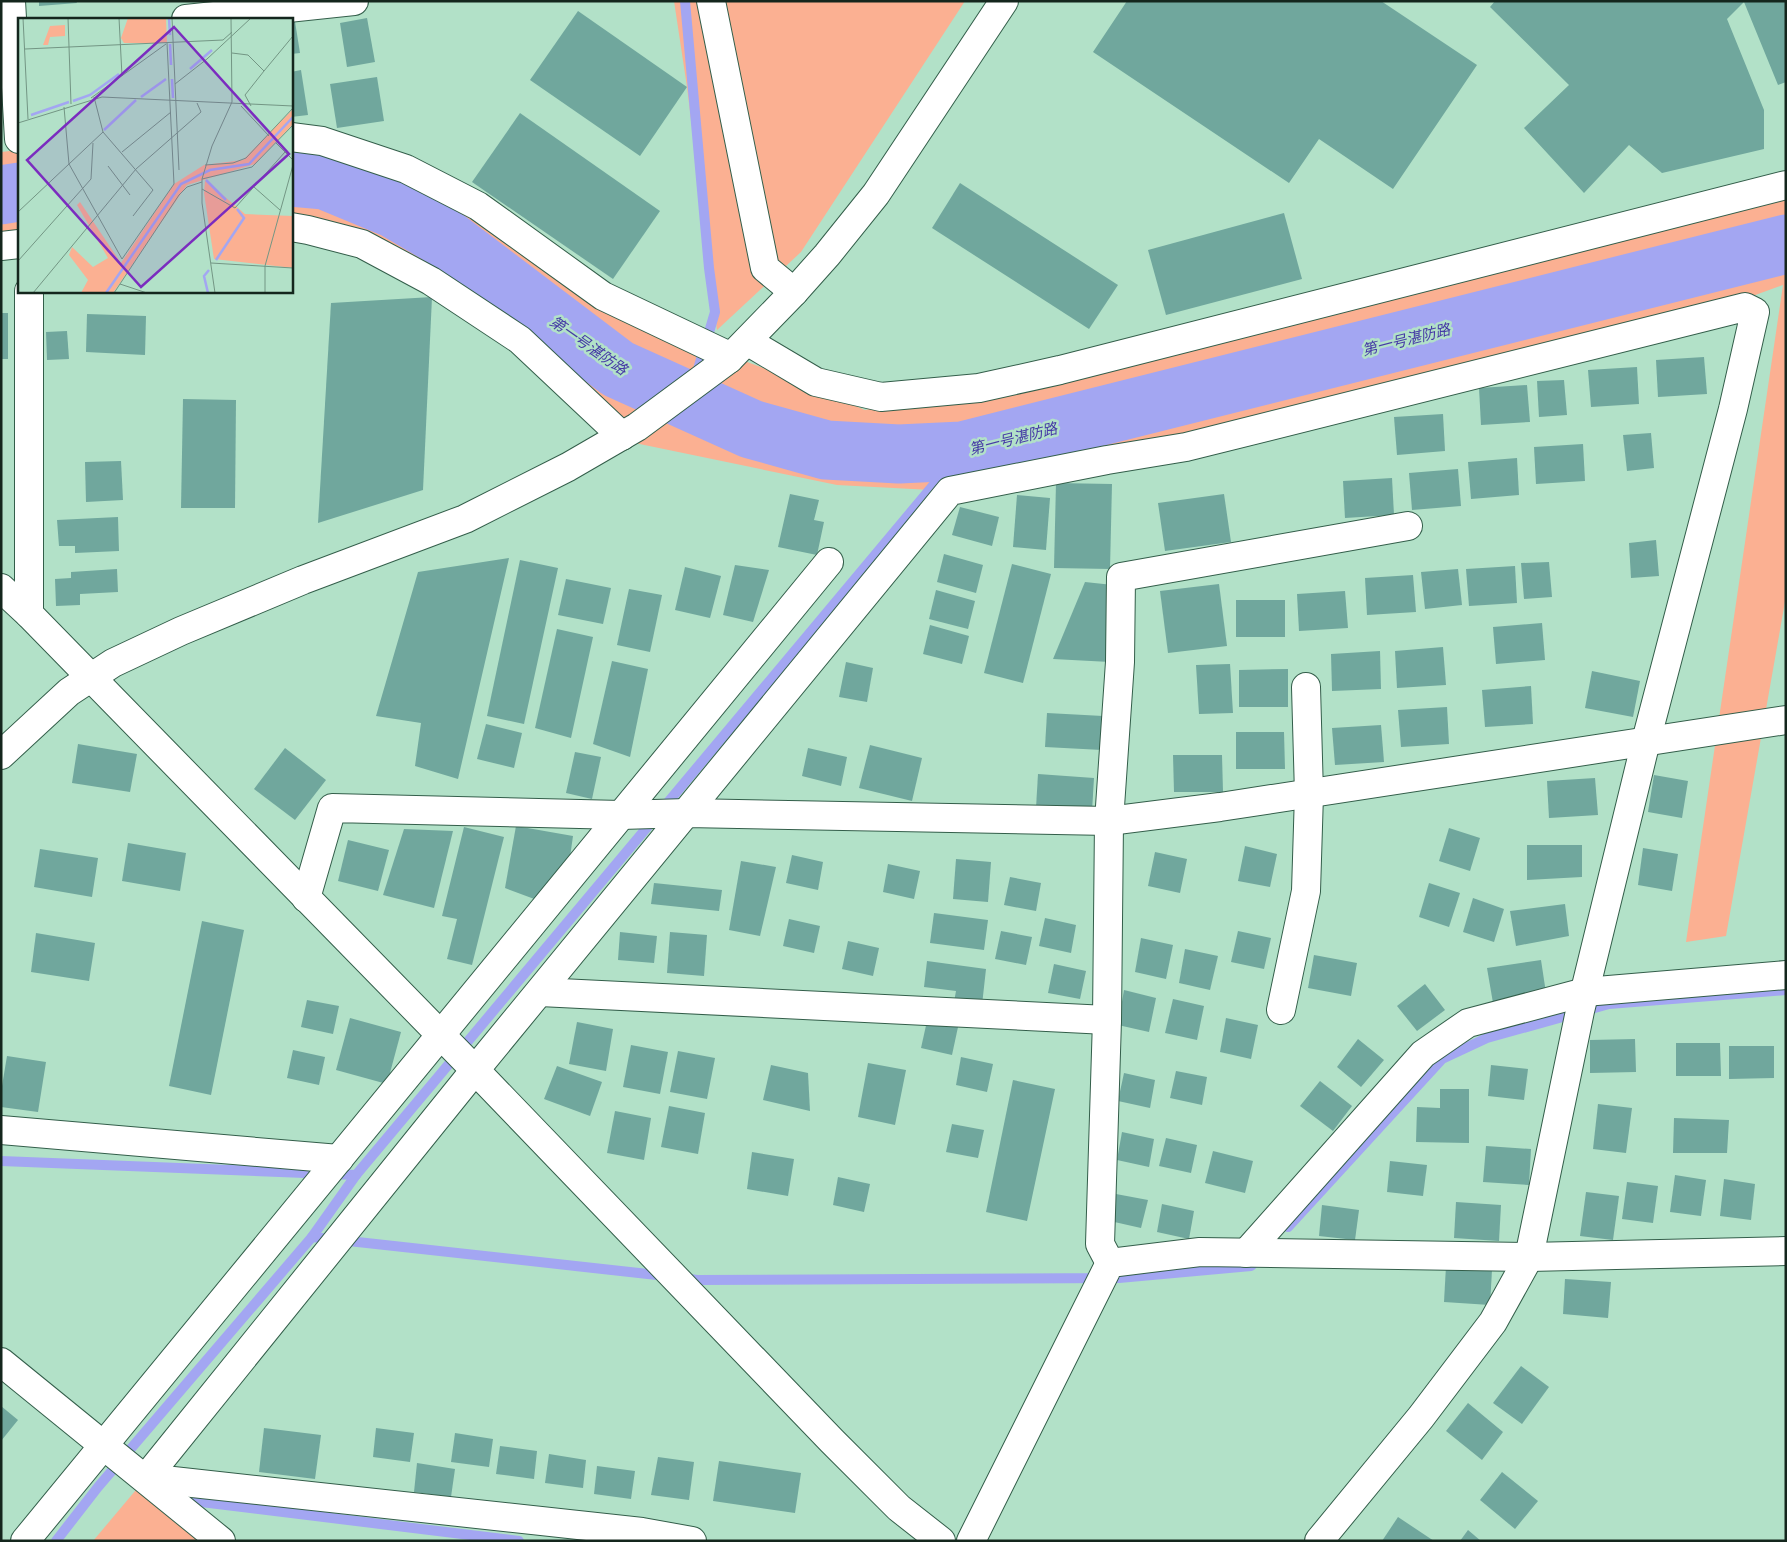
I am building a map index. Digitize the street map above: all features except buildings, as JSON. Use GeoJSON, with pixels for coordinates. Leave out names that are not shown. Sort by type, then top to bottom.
{"type":"FeatureCollection","features":[{"type":"Feature","properties":{"kind":"street"},"geometry":{"type":"LineString","coordinates":[[11,1],[16,36],[18,105]]}},
{"type":"Feature","properties":{"kind":"street"},"geometry":{"type":"LineString","coordinates":[[195,18],[354,1]]}},
{"type":"Feature","properties":{"kind":"street"},"geometry":{"type":"LineString","coordinates":[[711,1],[765,268],[794,292]]}},
{"type":"Feature","properties":{"kind":"street"},"geometry":{"type":"LineString","coordinates":[[1,755],[69,692],[113,663],[181,631],[303,580],[465,519],[568,467],[630,432],[738,350],[794,292],[876,194],[1004,1]]}},
{"type":"Feature","properties":{"kind":"street"},"geometry":{"type":"LineString","coordinates":[[292,137],[322,141],[406,169],[478,206],[603,296],[723,354],[738,350],[816,382],[881,397],[978,388],[1060,370],[1786,185]]}},
{"type":"Feature","properties":{"kind":"street"},"geometry":{"type":"LineString","coordinates":[[1,152],[18,150]]}},
{"type":"Feature","properties":{"kind":"street"},"geometry":{"type":"LineString","coordinates":[[292,227],[362,244],[431,280],[520,340],[630,432]]}},
{"type":"Feature","properties":{"kind":"street"},"geometry":{"type":"LineString","coordinates":[[1,246],[18,244]]}},
{"type":"Feature","properties":{"kind":"street"},"geometry":{"type":"LineString","coordinates":[[29,614],[30,292]]}},
{"type":"Feature","properties":{"kind":"street"},"geometry":{"type":"LineString","coordinates":[[146,1478],[475,1070],[950,491],[1107,460],[1186,447],[1745,307],[1755,312],[1753,322],[1733,409],[1646,741],[1585,992],[1529,1257],[1493,1322],[1319,1541]]}},
{"type":"Feature","properties":{"kind":"street"},"geometry":{"type":"LineString","coordinates":[[1110,1263],[1100,1244],[1107,1020],[1109,821],[1120,662],[1120,577],[1408,526]]}},
{"type":"Feature","properties":{"kind":"street"},"geometry":{"type":"LineString","coordinates":[[25,1541],[441,1035],[626,815],[828,562]]}},
{"type":"Feature","properties":{"kind":"street"},"geometry":{"type":"LineString","coordinates":[[1,588],[29,614],[441,1035],[832,1441],[899,1508],[941,1541]]}},
{"type":"Feature","properties":{"kind":"street"},"geometry":{"type":"LineString","coordinates":[[1282,1010],[1306,891],[1308,794],[1306,687]]}},
{"type":"Feature","properties":{"kind":"street"},"geometry":{"type":"LineString","coordinates":[[306,898],[332,808],[626,815],[685,813],[1109,821],[1308,794],[1786,720]]}},
{"type":"Feature","properties":{"kind":"street"},"geometry":{"type":"LineString","coordinates":[[1246,1253],[1423,1054],[1468,1023],[1585,992],[1786,974]]}},
{"type":"Feature","properties":{"kind":"street"},"geometry":{"type":"LineString","coordinates":[[540,992],[1107,1020]]}},
{"type":"Feature","properties":{"kind":"street"},"geometry":{"type":"LineString","coordinates":[[1,1130],[339,1160]]}},
{"type":"Feature","properties":{"kind":"street"},"geometry":{"type":"LineString","coordinates":[[1110,1263],[1200,1252],[1529,1257],[1786,1251]]}},
{"type":"Feature","properties":{"kind":"street"},"geometry":{"type":"LineString","coordinates":[[971,1541],[1110,1263]]}},
{"type":"Feature","properties":{"kind":"street"},"geometry":{"type":"LineString","coordinates":[[1,1362],[146,1478],[221,1541]]}},
{"type":"Feature","properties":{"kind":"street"},"geometry":{"type":"LineString","coordinates":[[146,1478],[692,1541]]}},
{"type":"Feature","properties":{"kind":"shaded area"},"geometry":{"type":"Polygon","coordinates":[[[674,1],[965,1],[801,252],[717,330],[687,87],[674,1]]]}},
{"type":"Feature","properties":{"kind":"shaded area"},"geometry":{"type":"Polygon","coordinates":[[[292,138],[417,175],[723,353],[782,375],[865,410],[1060,370],[1786,196],[1786,596],[1726,936],[1686,942],[1783,285],[1676,324],[950,491],[837,485],[630,442],[421,275],[292,230],[292,138]]]}},
{"type":"Feature","properties":{"kind":"shaded area"},"geometry":{"type":"Polygon","coordinates":[[[18,150],[18,244],[1,246],[1,152],[18,150]]]}},
{"type":"Feature","properties":{"kind":"shaded area"},"geometry":{"type":"Polygon","coordinates":[[[146,1478],[216,1541],[93,1541],[146,1478]]]}},
{"type":"Feature","properties":{"kind":"waterway"},"geometry":{"type":"LineString","coordinates":[[685,1],[709,268],[715,312],[696,376]]}},
{"type":"Feature","properties":{"kind":"waterway","name":"第一号湛防路"},"geometry":{"type":"LineString","coordinates":[[292,177],[325,180],[395,209],[449,241],[618,369],[751,429],[826,450],[899,454],[962,451],[1786,244]]}},
{"type":"Feature","properties":{"kind":"waterway","name":"第一号湛防路"},"geometry":{"type":"LineString","coordinates":[[1,195],[18,192]]}},
{"type":"Feature","properties":{"kind":"waterway"},"geometry":{"type":"LineString","coordinates":[[56,1541],[98,1487],[312,1237],[356,1175],[962,451]]}},
{"type":"Feature","properties":{"kind":"waterway"},"geometry":{"type":"LineString","coordinates":[[1288,1227],[1442,1059],[1487,1038],[1609,1004],[1786,990]]}},
{"type":"Feature","properties":{"kind":"waterway"},"geometry":{"type":"LineString","coordinates":[[1,1161],[356,1175]]}},
{"type":"Feature","properties":{"kind":"waterway"},"geometry":{"type":"LineString","coordinates":[[312,1237],[666,1276]]}},
{"type":"Feature","properties":{"kind":"waterway"},"geometry":{"type":"LineString","coordinates":[[683,1278],[697,1280],[1119,1278],[1251,1266],[1254,1263]]}},
{"type":"Feature","properties":{"kind":"waterway"},"geometry":{"type":"LineString","coordinates":[[182,1493],[193,1501],[519,1541]]}}]}
